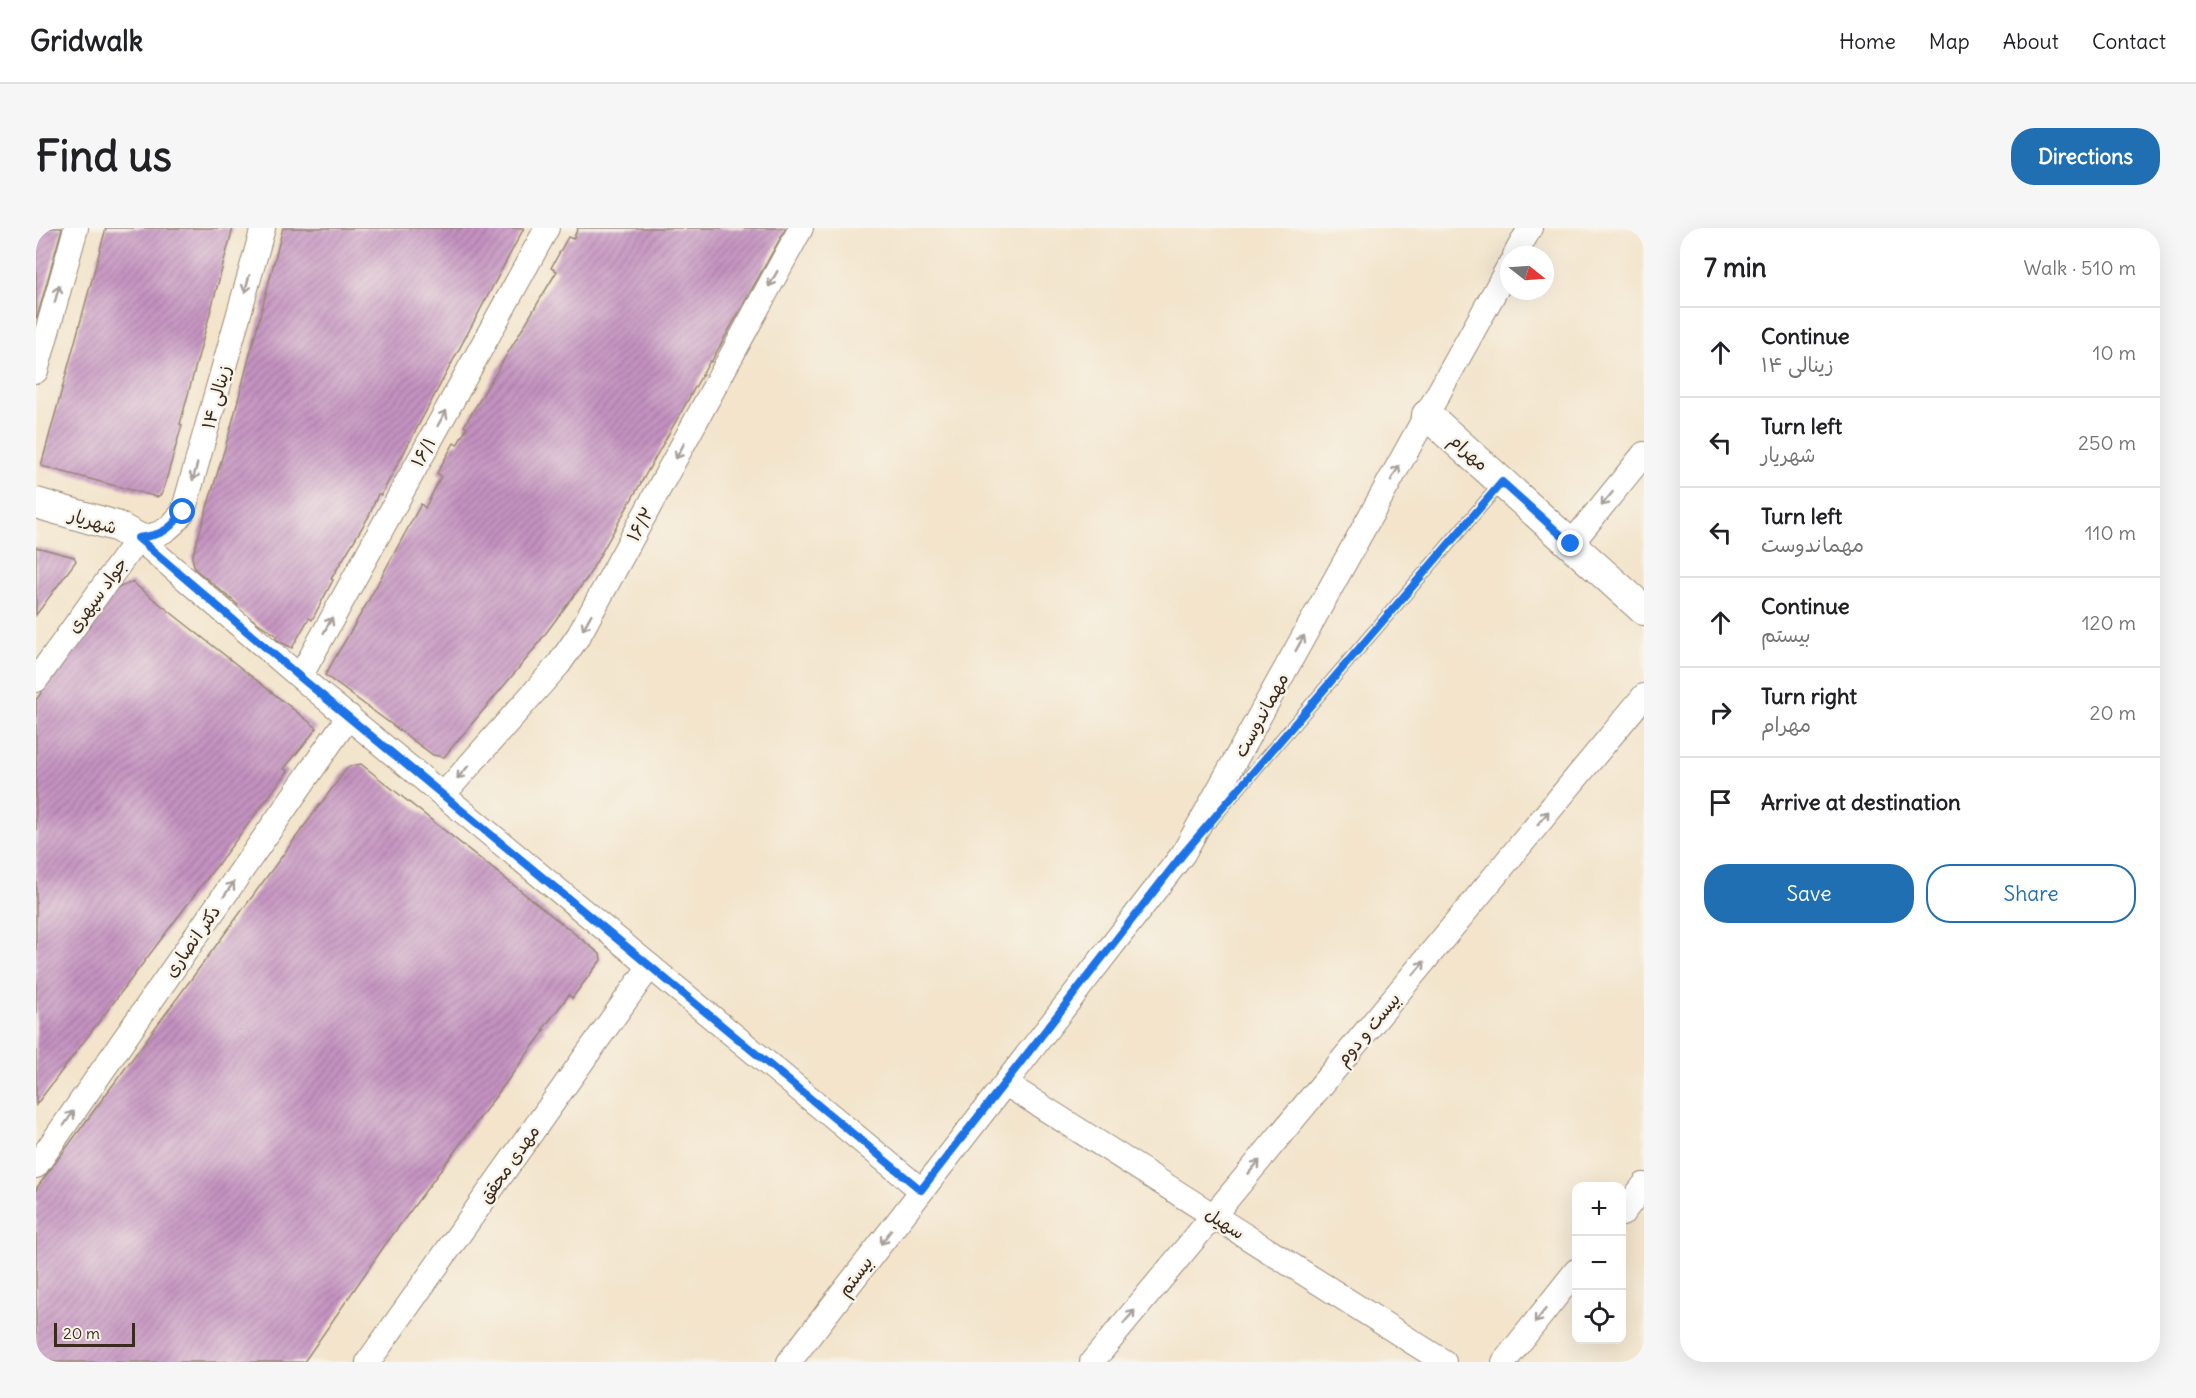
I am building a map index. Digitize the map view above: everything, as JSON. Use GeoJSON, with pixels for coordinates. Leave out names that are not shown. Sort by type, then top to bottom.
{"type":"FeatureCollection","features":[{"type":"Feature","properties":{"kind":"street"},"geometry":{"type":"LineString","coordinates":[[36,371],[76,228]]}},
{"type":"Feature","properties":{"kind":"street","name":"زینالی ۱۴"},"geometry":{"type":"LineString","coordinates":[[127,532],[156,536],[174,524],[185,507],[263,228]]}},
{"type":"Feature","properties":{"kind":"street","name":"۱۶/۱"},"geometry":{"type":"LineString","coordinates":[[300,677],[547,228]]}},
{"type":"Feature","properties":{"kind":"street","name":"۱۶/۲"},"geometry":{"type":"LineString","coordinates":[[443,795],[559,664],[579,635],[801,228]]}},
{"type":"Feature","properties":{"kind":"street"},"geometry":{"type":"LineString","coordinates":[[1520,246],[1530,228]]}},
{"type":"Feature","properties":{"kind":"street","name":"مهماندوست"},"geometry":{"type":"LineString","coordinates":[[921,1190],[1006,1084],[1183,854],[1500,282]]}},
{"type":"Feature","properties":{"kind":"street","name":"مهرام"},"geometry":{"type":"LineString","coordinates":[[1427,415],[1644,610]]}},
{"type":"Feature","properties":{"kind":"street"},"geometry":{"type":"LineString","coordinates":[[1571,544],[1644,454]]}},
{"type":"Feature","properties":{"kind":"street","name":"شهریار"},"geometry":{"type":"LineString","coordinates":[[36,503],[127,532],[921,1190]]}},
{"type":"Feature","properties":{"kind":"street","name":"جواد سپهری"},"geometry":{"type":"LineString","coordinates":[[36,681],[127,532]]}},
{"type":"Feature","properties":{"kind":"street","name":"بیست و دوم"},"geometry":{"type":"LineString","coordinates":[[1092,1362],[1644,696]]}},
{"type":"Feature","properties":{"kind":"street","name":"دکتر انصاری"},"geometry":{"type":"LineString","coordinates":[[36,1166],[349,717]]}},
{"type":"Feature","properties":{"kind":"street","name":"مهدی محقق"},"geometry":{"type":"LineString","coordinates":[[368,1362],[650,966]]}},
{"type":"Feature","properties":{"kind":"street","name":"سهیل"},"geometry":{"type":"LineString","coordinates":[[1006,1084],[1444,1362]]}},
{"type":"Feature","properties":{"kind":"street"},"geometry":{"type":"LineString","coordinates":[[1626,1209],[1644,1185]]}},
{"type":"Feature","properties":{"kind":"street","name":"بیستم"},"geometry":{"type":"LineString","coordinates":[[789,1362],[921,1190]]}},
{"type":"Feature","properties":{"kind":"street"},"geometry":{"type":"LineString","coordinates":[[1504,1362],[1572,1275]]}},
{"type":"Feature","properties":{"kind":"lane"},"geometry":{"type":"LineString","coordinates":[[1183,854],[1502,482]]}},
{"type":"Feature","properties":{"kind":"building"},"geometry":{"type":"Polygon","coordinates":[[[36,228],[62,228],[37,318],[36,317],[36,228]]]}},
{"type":"Feature","properties":{"kind":"building"},"geometry":{"type":"Polygon","coordinates":[[[106,228],[233,228],[180,424],[182,425],[162,494],[157,497],[41,466],[106,228]]]}},
{"type":"Feature","properties":{"kind":"building"},"geometry":{"type":"Polygon","coordinates":[[[283,228],[524,228],[381,495],[378,494],[369,516],[331,579],[333,580],[312,620],[309,618],[292,648],[275,639],[277,636],[236,608],[238,605],[195,569],[192,558],[230,431],[283,228]]]}},
{"type":"Feature","properties":{"kind":"building"},"geometry":{"type":"Polygon","coordinates":[[[578,228],[786,228],[587,578],[528,657],[444,757],[433,755],[325,675],[421,504],[425,508],[441,476],[437,473],[454,443],[457,445],[467,428],[464,426],[557,271],[551,268],[568,237],[573,239],[578,228]]]}},
{"type":"Feature","properties":{"kind":"building"},"geometry":{"type":"Polygon","coordinates":[[[36,547],[74,557],[76,561],[36,615],[36,547]]]}},
{"type":"Feature","properties":{"kind":"building"},"geometry":{"type":"Polygon","coordinates":[[[132,582],[317,728],[284,769],[288,771],[36,1105],[36,700],[115,589],[132,582]]]}},
{"type":"Feature","properties":{"kind":"building"},"geometry":{"type":"Polygon","coordinates":[[[361,764],[600,954],[601,960],[572,998],[569,995],[543,1029],[545,1030],[385,1245],[304,1362],[36,1362],[36,1189],[348,767],[361,764]]]}},
{"type":"Feature","properties":{"kind":"route"},"geometry":{"type":"LineString","coordinates":[[183,512],[165,531],[156,536],[138,538],[300,677],[921,1190],[1006,1084],[1183,854],[1502,482],[1571,544]]}}]}
